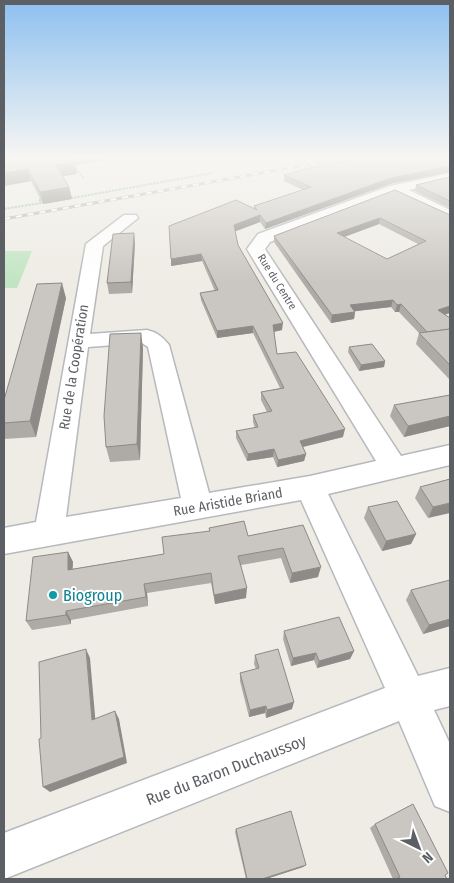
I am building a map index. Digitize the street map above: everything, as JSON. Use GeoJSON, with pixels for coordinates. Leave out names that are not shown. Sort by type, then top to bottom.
{"type":"FeatureCollection","features":[{"type":"Feature","properties":{"kind":"street","name":"Rue du Centre"},"geometry":{"type":"LineString","coordinates":[[369,199],[264,238],[256,249],[394,468]]}},
{"type":"Feature","properties":{"kind":"street"},"geometry":{"type":"LineString","coordinates":[[416,199],[450,216]]}},
{"type":"Feature","properties":{"kind":"street","name":"Rue de la Coopération"},"geometry":{"type":"LineString","coordinates":[[48,534],[95,244],[130,218]]}},
{"type":"Feature","properties":{"kind":"street"},"geometry":{"type":"LineString","coordinates":[[78,340],[148,336],[158,345],[198,507]]}},
{"type":"Feature","properties":{"kind":"street","name":"Rue Aristide Briand"},"geometry":{"type":"LineString","coordinates":[[4,541],[310,487],[450,455]]}},
{"type":"Feature","properties":{"kind":"street"},"geometry":{"type":"LineString","coordinates":[[310,487],[409,698],[450,791]]}},
{"type":"Feature","properties":{"kind":"street","name":"Rue du Baron Duchaussoy"},"geometry":{"type":"LineString","coordinates":[[4,856],[409,698],[450,687]]}},
{"type":"Feature","properties":{"kind":"path"},"geometry":{"type":"LineString","coordinates":[[4,209],[41,203],[39,199]]}},
{"type":"Feature","properties":{"kind":"path"},"geometry":{"type":"LineString","coordinates":[[43,199],[45,203]]}},
{"type":"Feature","properties":{"kind":"green space"},"geometry":{"type":"Polygon","coordinates":[[[4,251],[32,251],[17,288],[4,288],[4,251]]]}},
{"type":"Feature","properties":{"kind":"building"},"geometry":{"type":"Polygon","coordinates":[[[274,199],[332,199],[266,223],[260,215],[234,225],[238,245],[283,323],[273,325],[277,354],[296,352],[345,429],[300,441],[306,454],[278,460],[274,449],[248,454],[236,431],[258,427],[253,415],[272,411],[261,392],[284,388],[253,326],[217,331],[200,293],[218,290],[201,254],[171,259],[169,226],[236,200],[257,210],[254,206],[274,199]]]}},
{"type":"Feature","properties":{"kind":"building"},"geometry":{"type":"Polygon","coordinates":[[[371,199],[415,199],[450,215],[450,306],[438,310],[450,318],[450,329],[427,332],[401,304],[397,305],[393,300],[350,305],[355,312],[332,315],[274,236],[371,199]],[[380,218],[337,233],[387,259],[426,241],[380,218]]]}},
{"type":"Feature","properties":{"kind":"building"},"geometry":{"type":"Polygon","coordinates":[[[134,233],[131,282],[107,283],[113,234],[134,233]]]}},
{"type":"Feature","properties":{"kind":"building"},"geometry":{"type":"Polygon","coordinates":[[[62,283],[30,421],[4,423],[4,400],[37,284],[62,283]]]}},
{"type":"Feature","properties":{"kind":"building"},"geometry":{"type":"Polygon","coordinates":[[[450,329],[450,365],[419,333],[450,329]]]}},
{"type":"Feature","properties":{"kind":"building"},"geometry":{"type":"Polygon","coordinates":[[[141,333],[137,444],[106,447],[104,416],[110,334],[141,333]]]}},
{"type":"Feature","properties":{"kind":"building"},"geometry":{"type":"Polygon","coordinates":[[[372,344],[385,361],[361,365],[349,347],[372,344]]]}},
{"type":"Feature","properties":{"kind":"building"},"geometry":{"type":"Polygon","coordinates":[[[450,395],[450,416],[408,426],[394,405],[450,395]]]}},
{"type":"Feature","properties":{"kind":"building"},"geometry":{"type":"Polygon","coordinates":[[[450,479],[450,503],[433,507],[420,487],[450,479]]]}},
{"type":"Feature","properties":{"kind":"building"},"geometry":{"type":"Polygon","coordinates":[[[397,501],[416,534],[386,541],[368,507],[397,501]]]}},
{"type":"Feature","properties":{"kind":"building"},"geometry":{"type":"Polygon","coordinates":[[[244,521],[248,536],[303,525],[321,567],[292,573],[283,548],[238,556],[247,588],[214,595],[211,573],[144,584],[146,597],[66,611],[66,615],[26,621],[33,557],[68,552],[68,570],[164,554],[162,537],[210,531],[209,528],[244,521]]]}},
{"type":"Feature","properties":{"kind":"building"},"geometry":{"type":"Polygon","coordinates":[[[450,580],[450,619],[429,625],[411,590],[450,580]]]}},
{"type":"Feature","properties":{"kind":"building"},"geometry":{"type":"Polygon","coordinates":[[[339,617],[354,651],[319,661],[316,653],[293,658],[284,631],[339,617]]]}},
{"type":"Feature","properties":{"kind":"building"},"geometry":{"type":"Polygon","coordinates":[[[86,649],[92,720],[115,711],[124,757],[43,787],[39,739],[41,738],[39,662],[86,649]]]}},
{"type":"Feature","properties":{"kind":"building"},"geometry":{"type":"Polygon","coordinates":[[[278,649],[294,702],[267,710],[266,706],[250,710],[240,673],[259,668],[255,655],[278,649]]]}},
{"type":"Feature","properties":{"kind":"building"},"geometry":{"type":"Polygon","coordinates":[[[413,804],[448,873],[445,875],[447,879],[396,879],[400,877],[375,824],[413,804]]]}},
{"type":"Feature","properties":{"kind":"building"},"geometry":{"type":"Polygon","coordinates":[[[291,811],[306,865],[262,879],[247,879],[236,829],[291,811]]]}},
{"type":"Feature","properties":{"kind":"railway"},"geometry":{"type":"LineString","coordinates":[[4,219],[115,199]]}},
{"type":"Feature","properties":{"kind":"place","name":"Biogroup"},"geometry":{"type":"Point","coordinates":[53,595]}}]}
